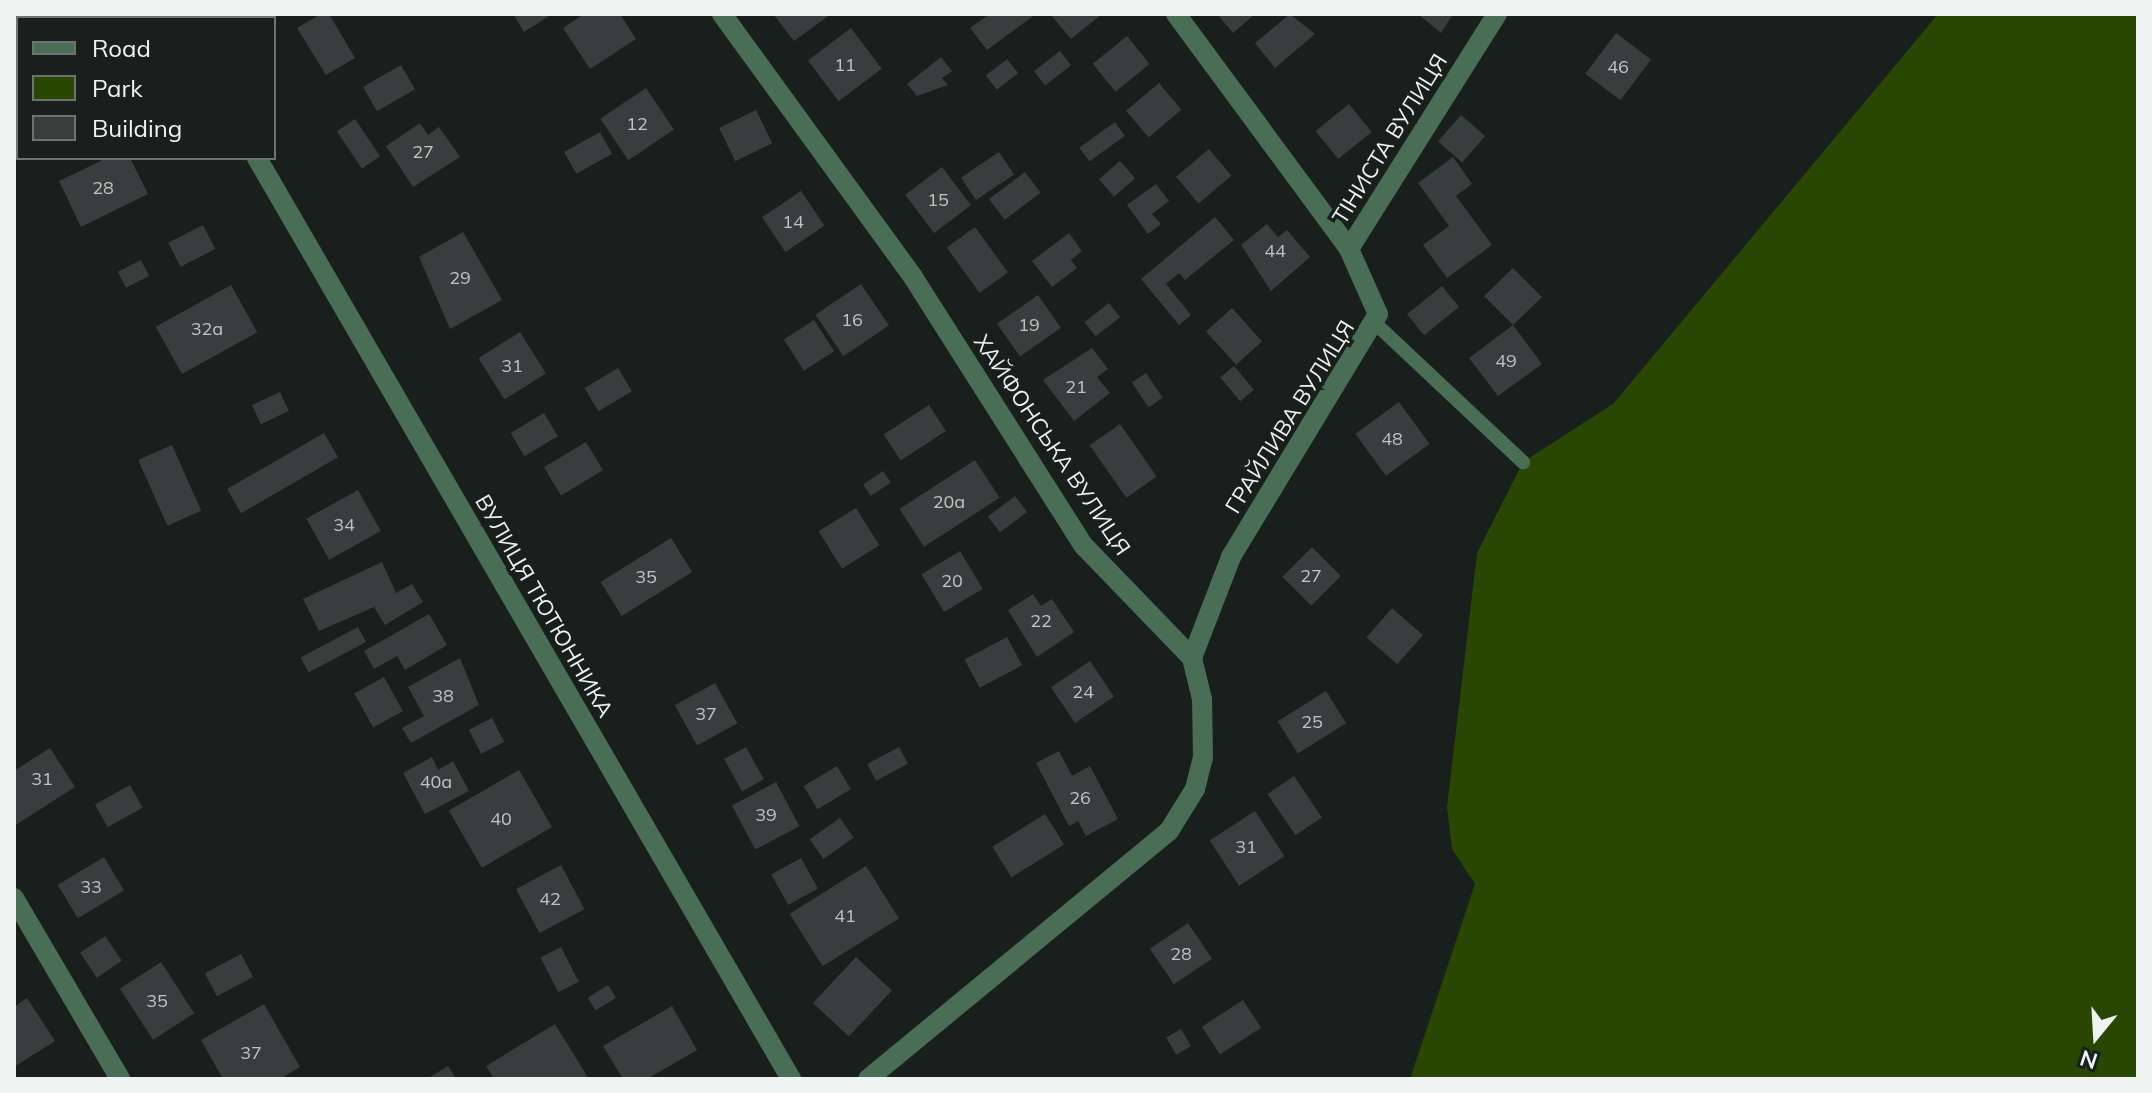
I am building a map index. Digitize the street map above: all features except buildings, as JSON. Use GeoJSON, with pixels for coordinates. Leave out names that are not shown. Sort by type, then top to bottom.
{"type":"FeatureCollection","features":[{"type":"Feature","properties":{"kind":"street","name":"ХАЙФОНСЬКА ВУЛИЦЯ"},"geometry":{"type":"LineString","coordinates":[[722,14],[913,277],[1084,546],[1192,658]]}},
{"type":"Feature","properties":{"kind":"street","name":"ГРАЙЛИВА ВУЛИЦЯ"},"geometry":{"type":"LineString","coordinates":[[1176,14],[1349,249],[1373,294],[1376,324],[1231,557],[1192,658]]}},
{"type":"Feature","properties":{"kind":"street","name":"ТІНИСТА ВУЛИЦЯ"},"geometry":{"type":"LineString","coordinates":[[1349,249],[1497,14]]}},
{"type":"Feature","properties":{"kind":"street","name":"ВУЛИЦЯ ТЮТЮННИКА"},"geometry":{"type":"LineString","coordinates":[[258,160],[791,1079]]}},
{"type":"Feature","properties":{"kind":"street"},"geometry":{"type":"LineString","coordinates":[[868,1079],[1169,831],[1195,789],[1203,757],[1192,658]]}},
{"type":"Feature","properties":{"kind":"street"},"geometry":{"type":"LineString","coordinates":[[14,898],[120,1079]]}},
{"type":"Feature","properties":{"kind":"lane"},"geometry":{"type":"LineString","coordinates":[[1376,324],[1523,462]]}},
{"type":"Feature","properties":{"kind":"green space"},"geometry":{"type":"Polygon","coordinates":[[[1938,14],[2138,14],[2138,1079],[1410,1079],[1475,884],[1452,849],[1447,807],[1477,553],[1523,462],[1613,404],[1938,14]]]}}]}
